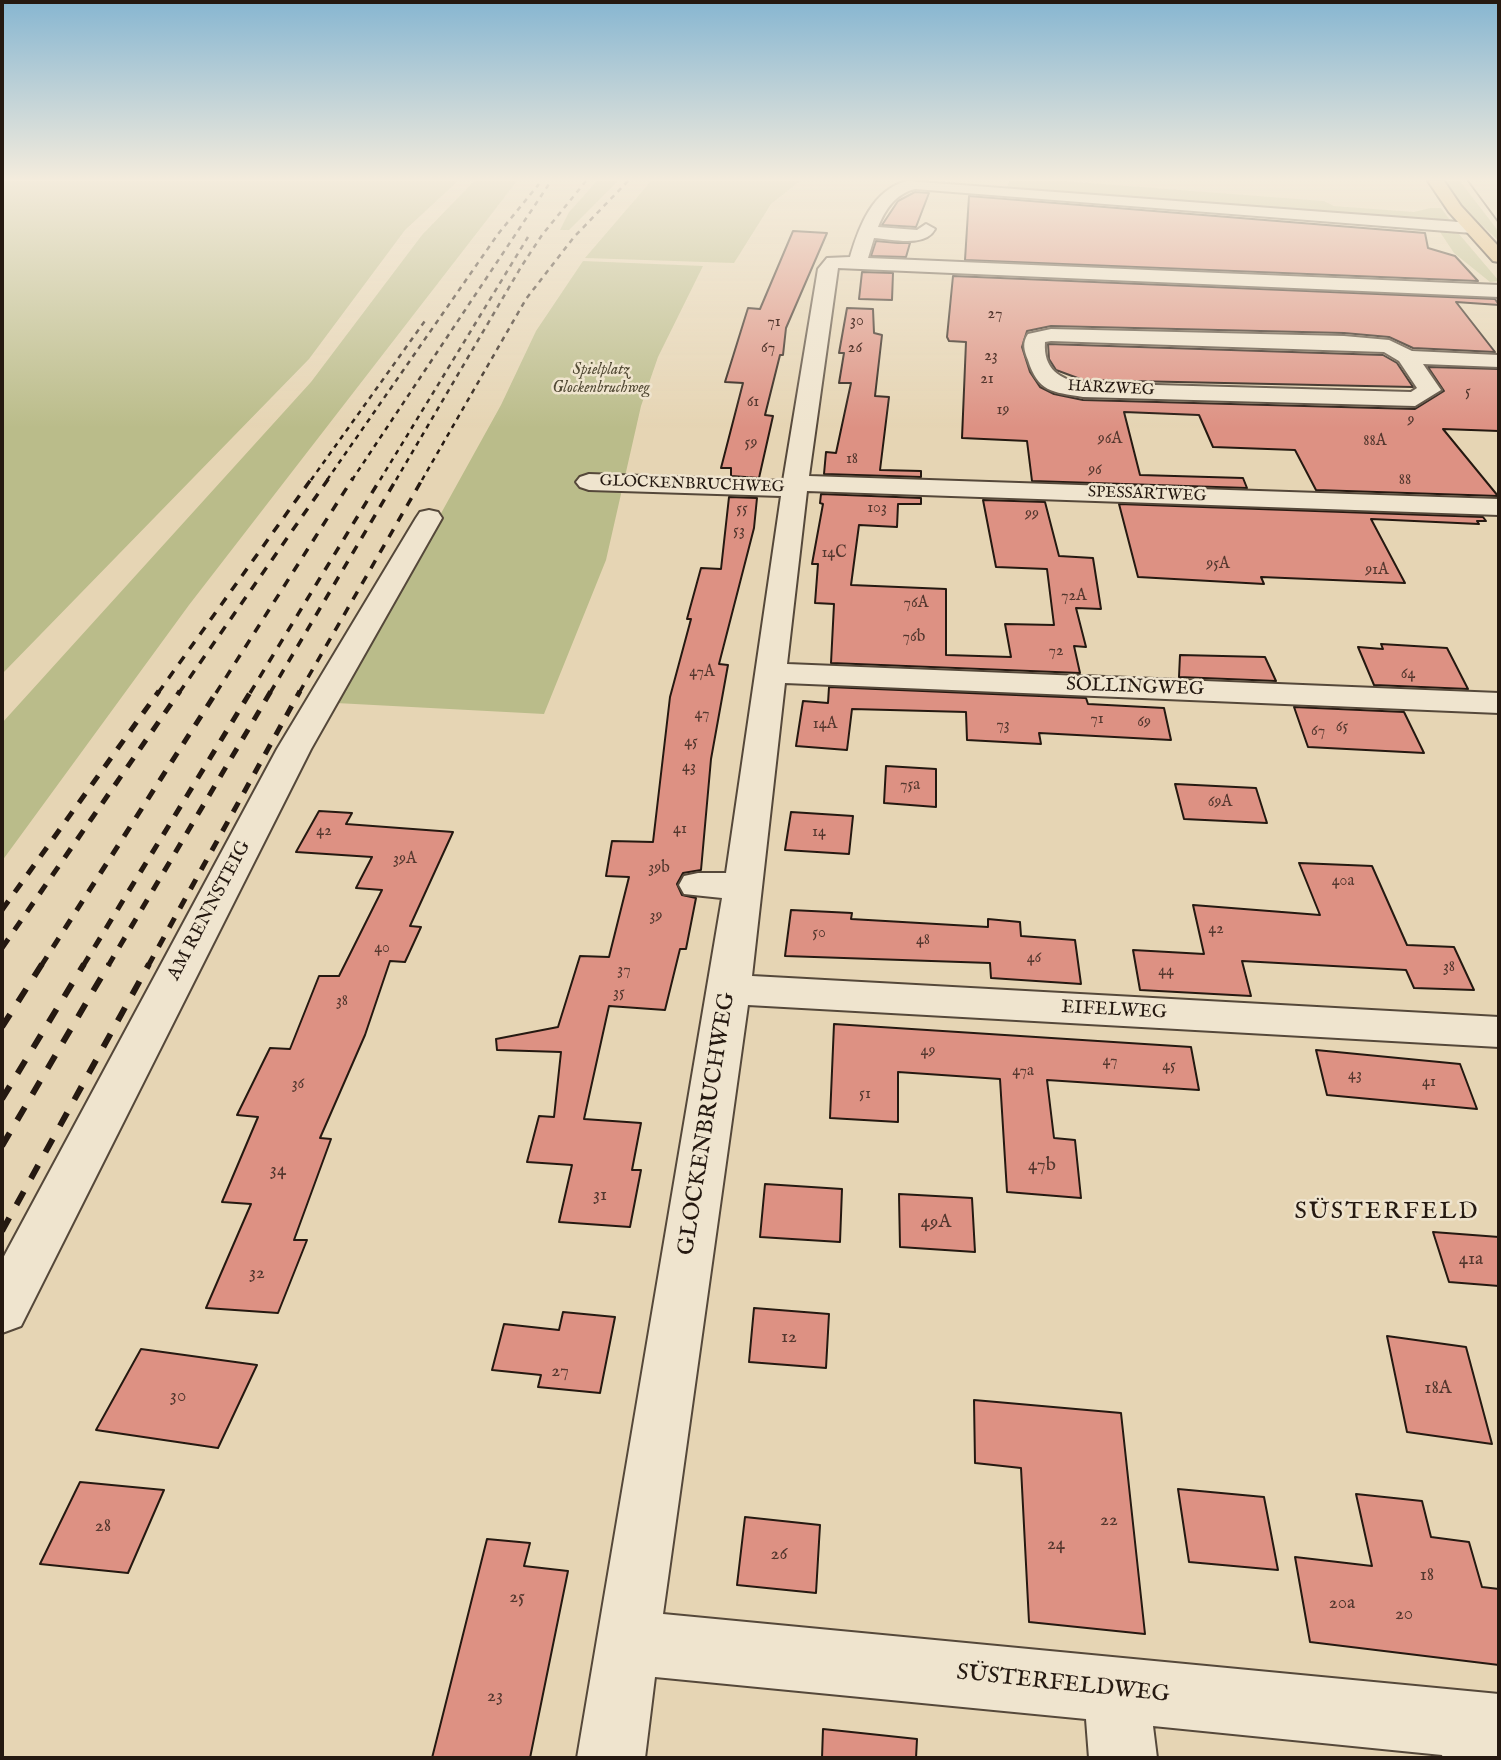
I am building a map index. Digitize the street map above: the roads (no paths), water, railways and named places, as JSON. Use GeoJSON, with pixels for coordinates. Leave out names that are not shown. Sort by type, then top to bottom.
{"type":"FeatureCollection","features":[{"type":"Feature","properties":{"kind":"street","name":"GLOCKENBRUCHWEG"},"geometry":{"type":"LineString","coordinates":[[611,1758],[626,1642],[729,989],[795,486],[827,269],[832,263]]}},
{"type":"Feature","properties":{"kind":"street"},"geometry":{"type":"LineString","coordinates":[[1041,263],[1499,291]]}},
{"type":"Feature","properties":{"kind":"street","name":"HARZWEG"},"geometry":{"type":"LineString","coordinates":[[1408,358],[1430,390],[1415,399],[1083,390],[1058,386],[1044,377],[1034,348],[1035,338],[1065,335],[1343,342],[1389,346],[1408,358],[1499,361]]}},
{"type":"Feature","properties":{"kind":"street","name":"GLOCKENBRUCHWEG"},"geometry":{"type":"LineString","coordinates":[[589,482],[795,486]]}},
{"type":"Feature","properties":{"kind":"street","name":"SPESSARTWEG"},"geometry":{"type":"LineString","coordinates":[[795,486],[1499,508]]}},
{"type":"Feature","properties":{"kind":"street","name":"AM RENNSTEIG"},"geometry":{"type":"LineString","coordinates":[[2,1310],[294,749],[429,518]]}},
{"type":"Feature","properties":{"kind":"street","name":"SOLLINGWEG"},"geometry":{"type":"LineString","coordinates":[[770,673],[1499,703]]}},
{"type":"Feature","properties":{"kind":"street"},"geometry":{"type":"LineString","coordinates":[[698,885],[742,887]]}},
{"type":"Feature","properties":{"kind":"street","name":"EIFELWEG"},"geometry":{"type":"LineString","coordinates":[[729,989],[1499,1032]]}},
{"type":"Feature","properties":{"kind":"street","name":"SÜSTERFELDWEG"},"geometry":{"type":"LineString","coordinates":[[626,1642],[1116,1690],[1481,1736]]}},
{"type":"Feature","properties":{"kind":"street"},"geometry":{"type":"LineString","coordinates":[[1116,1690],[1122,1758]]}},
{"type":"Feature","properties":{"kind":"railway"},"geometry":{"type":"LineString","coordinates":[[327,480],[478,263]]}},
{"type":"Feature","properties":{"kind":"railway"},"geometry":{"type":"LineString","coordinates":[[352,480],[496,263]]}},
{"type":"Feature","properties":{"kind":"railway"},"geometry":{"type":"LineString","coordinates":[[380,480],[512,263]]}},
{"type":"Feature","properties":{"kind":"railway"},"geometry":{"type":"LineString","coordinates":[[396,480],[524,263]]}},
{"type":"Feature","properties":{"kind":"railway"},"geometry":{"type":"LineString","coordinates":[[422,480],[526,299],[554,263]]}},
{"type":"Feature","properties":{"kind":"railway"},"geometry":{"type":"LineString","coordinates":[[311,480],[427,318]]}},
{"type":"Feature","properties":{"kind":"railway"},"geometry":{"type":"LineString","coordinates":[[158,693],[312,478]]}},
{"type":"Feature","properties":{"kind":"railway"},"geometry":{"type":"LineString","coordinates":[[179,693],[329,478]]}},
{"type":"Feature","properties":{"kind":"railway"},"geometry":{"type":"LineString","coordinates":[[216,693],[353,478]]}},
{"type":"Feature","properties":{"kind":"railway"},"geometry":{"type":"LineString","coordinates":[[250,693],[381,478]]}},
{"type":"Feature","properties":{"kind":"railway"},"geometry":{"type":"LineString","coordinates":[[270,693],[397,478]]}},
{"type":"Feature","properties":{"kind":"railway"},"geometry":{"type":"LineString","coordinates":[[299,693],[423,478]]}},
{"type":"Feature","properties":{"kind":"railway"},"geometry":{"type":"LineString","coordinates":[[2,910],[159,691]]}},
{"type":"Feature","properties":{"kind":"railway"},"geometry":{"type":"LineString","coordinates":[[2,948],[180,691]]}},
{"type":"Feature","properties":{"kind":"railway"},"geometry":{"type":"LineString","coordinates":[[41,966],[217,691]]}},
{"type":"Feature","properties":{"kind":"railway"},"geometry":{"type":"LineString","coordinates":[[83,966],[251,691]]}},
{"type":"Feature","properties":{"kind":"railway"},"geometry":{"type":"LineString","coordinates":[[108,966],[271,691]]}},
{"type":"Feature","properties":{"kind":"railway"},"geometry":{"type":"LineString","coordinates":[[148,966],[300,691]]}},
{"type":"Feature","properties":{"kind":"railway"},"geometry":{"type":"LineString","coordinates":[[2,1027],[42,964]]}},
{"type":"Feature","properties":{"kind":"railway"},"geometry":{"type":"LineString","coordinates":[[2,1099],[84,964]]}},
{"type":"Feature","properties":{"kind":"railway"},"geometry":{"type":"LineString","coordinates":[[2,1146],[109,964]]}},
{"type":"Feature","properties":{"kind":"railway"},"geometry":{"type":"LineString","coordinates":[[2,1231],[149,964]]}},
{"type":"Feature","properties":{"kind":"district","name":"SÜSTERFELD"},"geometry":{"type":"Point","coordinates":[1387,1213]}},
{"type":"Feature","properties":{"kind":"park label","name":"Spielplatz Glockenbruchweg"},"geometry":{"type":"Point","coordinates":[601,380]}}]}
